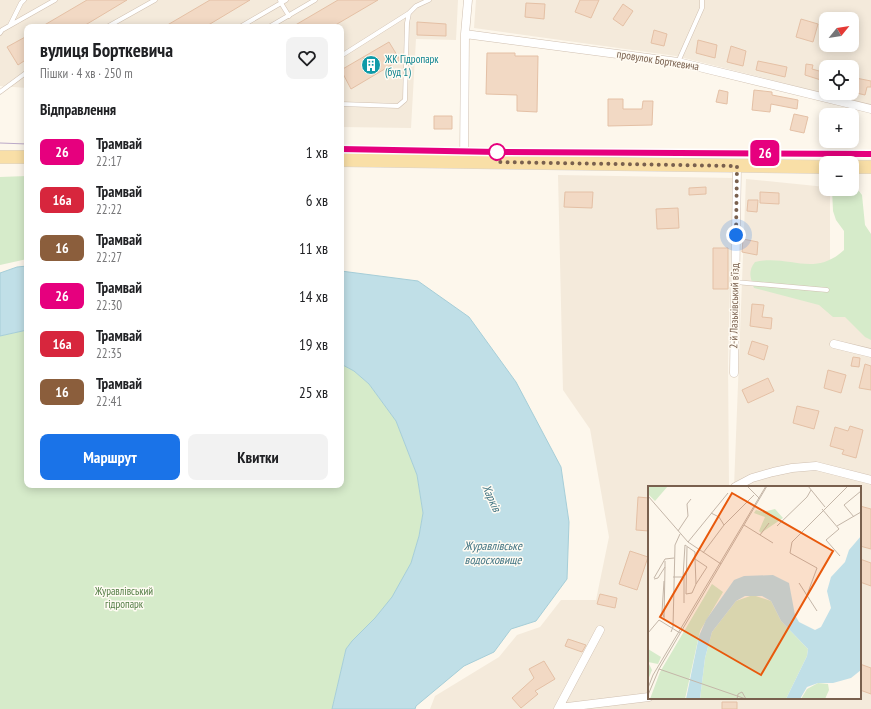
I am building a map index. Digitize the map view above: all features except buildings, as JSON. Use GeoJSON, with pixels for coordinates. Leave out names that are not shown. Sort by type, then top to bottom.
{"type":"FeatureCollection","features":[{"type":"Feature","properties":{"kind":"main road"},"geometry":{"type":"LineString","coordinates":[[0,157],[24,157]]}},
{"type":"Feature","properties":{"kind":"main road"},"geometry":{"type":"LineString","coordinates":[[344,160],[819,167]]}},
{"type":"Feature","properties":{"kind":"main road"},"geometry":{"type":"LineString","coordinates":[[859,167],[871,168]]}},
{"type":"Feature","properties":{"kind":"street"},"geometry":{"type":"LineString","coordinates":[[464,162],[465,34],[468,0]]}},
{"type":"Feature","properties":{"kind":"street","name":"провулок Борткевича"},"geometry":{"type":"LineString","coordinates":[[465,34],[678,62],[871,109]]}},
{"type":"Feature","properties":{"kind":"street","name":"2-й Лазьківський в’їзд"},"geometry":{"type":"LineString","coordinates":[[734,373],[734,282],[737,166]]}},
{"type":"Feature","properties":{"kind":"street"},"geometry":{"type":"LineString","coordinates":[[834,344],[871,353]]}},
{"type":"Feature","properties":{"kind":"street"},"geometry":{"type":"LineString","coordinates":[[737,486],[752,478],[773,472],[792,468],[816,466],[871,480]]}},
{"type":"Feature","properties":{"kind":"street"},"geometry":{"type":"LineString","coordinates":[[558,709],[600,630]]}},
{"type":"Feature","properties":{"kind":"street"},"geometry":{"type":"LineString","coordinates":[[558,709],[648,697]]}},
{"type":"Feature","properties":{"kind":"lane"},"geometry":{"type":"LineString","coordinates":[[10,26],[21,3],[24,0]]}},
{"type":"Feature","properties":{"kind":"lane"},"geometry":{"type":"LineString","coordinates":[[0,33],[2,30],[55,0]]}},
{"type":"Feature","properties":{"kind":"lane"},"geometry":{"type":"LineString","coordinates":[[112,24],[155,0]]}},
{"type":"Feature","properties":{"kind":"lane"},"geometry":{"type":"LineString","coordinates":[[245,24],[280,1],[286,0]]}},
{"type":"Feature","properties":{"kind":"lane"},"geometry":{"type":"LineString","coordinates":[[274,24],[315,0]]}},
{"type":"Feature","properties":{"kind":"lane"},"geometry":{"type":"LineString","coordinates":[[344,54],[409,13],[416,6],[429,0]]}},
{"type":"Feature","properties":{"kind":"lane"},"geometry":{"type":"LineString","coordinates":[[678,62],[702,8],[702,0]]}},
{"type":"Feature","properties":{"kind":"lane"},"geometry":{"type":"LineString","coordinates":[[280,1],[289,16]]}},
{"type":"Feature","properties":{"kind":"lane"},"geometry":{"type":"LineString","coordinates":[[344,104],[398,106],[405,100],[407,23],[409,13]]}},
{"type":"Feature","properties":{"kind":"lane"},"geometry":{"type":"LineString","coordinates":[[0,92],[24,74]]}},
{"type":"Feature","properties":{"kind":"lane"},"geometry":{"type":"LineString","coordinates":[[734,282],[827,290]]}},
{"type":"Feature","properties":{"kind":"shaded area"},"geometry":{"type":"Polygon","coordinates":[[[0,0],[458,0],[456,40],[416,39],[411,128],[344,127],[344,24],[24,24],[24,88],[0,86],[0,0]]]}},
{"type":"Feature","properties":{"kind":"shaded area"},"geometry":{"type":"Polygon","coordinates":[[[476,0],[871,0],[871,105],[851,100],[859,100],[859,60],[819,60],[819,92],[676,56],[474,28],[476,0]]]}},
{"type":"Feature","properties":{"kind":"shaded area"},"geometry":{"type":"Polygon","coordinates":[[[558,175],[733,178],[728,362],[729,486],[648,486],[648,699],[861,699],[861,486],[734,486],[746,179],[819,186],[819,196],[830,196],[830,282],[871,291],[871,709],[430,709],[435,696],[499,657],[517,635],[540,627],[561,600],[596,600],[609,537],[590,429],[563,390],[558,175]]]}},
{"type":"Feature","properties":{"kind":"green space"},"geometry":{"type":"Polygon","coordinates":[[[24,176],[24,260],[0,265],[0,177],[24,176]]]}},
{"type":"Feature","properties":{"kind":"green space"},"geometry":{"type":"Polygon","coordinates":[[[859,191],[862,195],[865,225],[871,234],[871,340],[865,337],[845,317],[833,317],[819,305],[754,288],[751,277],[751,268],[755,262],[767,260],[801,264],[822,263],[833,258],[844,250],[844,231],[836,220],[833,211],[832,196],[859,196],[859,191]]]}},
{"type":"Feature","properties":{"kind":"green space","name":"Журавлівський гідропарк"},"geometry":{"type":"Polygon","coordinates":[[[24,331],[24,488],[344,488],[344,366],[354,371],[369,384],[396,421],[417,475],[423,513],[419,536],[411,563],[392,598],[346,649],[332,709],[0,709],[0,336],[24,331]]]}},
{"type":"Feature","properties":{"kind":"water"},"geometry":{"type":"Polygon","coordinates":[[[24,266],[24,331],[0,336],[0,273],[17,267],[24,266]]]}},
{"type":"Feature","properties":{"kind":"water","name":"Журавлівське водосховище"},"geometry":{"type":"Polygon","coordinates":[[[344,271],[418,281],[469,317],[516,382],[561,467],[569,522],[567,579],[536,621],[511,629],[494,652],[464,666],[416,706],[415,709],[332,709],[346,649],[392,597],[411,563],[419,536],[423,513],[417,475],[396,421],[369,384],[354,371],[344,366],[344,271]]]}},
{"type":"Feature","properties":{"kind":"tram line"},"geometry":{"type":"LineString","coordinates":[[0,143],[24,144]]}},
{"type":"Feature","properties":{"kind":"tram line"},"geometry":{"type":"LineString","coordinates":[[344,149],[490,152],[871,154]]}},
{"type":"Feature","properties":{"kind":"tram line","name":"26"},"geometry":{"type":"LineString","coordinates":[[344,149],[497,152],[871,154]]}},
{"type":"Feature","properties":{"kind":"place","name":"ЖК Гідропарк (буд 1)"},"geometry":{"type":"Point","coordinates":[371,65]}},
{"type":"Feature","properties":{"kind":"route"},"geometry":{"type":"LineString","coordinates":[[497,152],[496,162],[737,166],[736,235]]}},
{"type":"Feature","properties":{"kind":"water label","name":"Харків"},"geometry":{"type":"Point","coordinates":[492,498]}}]}
